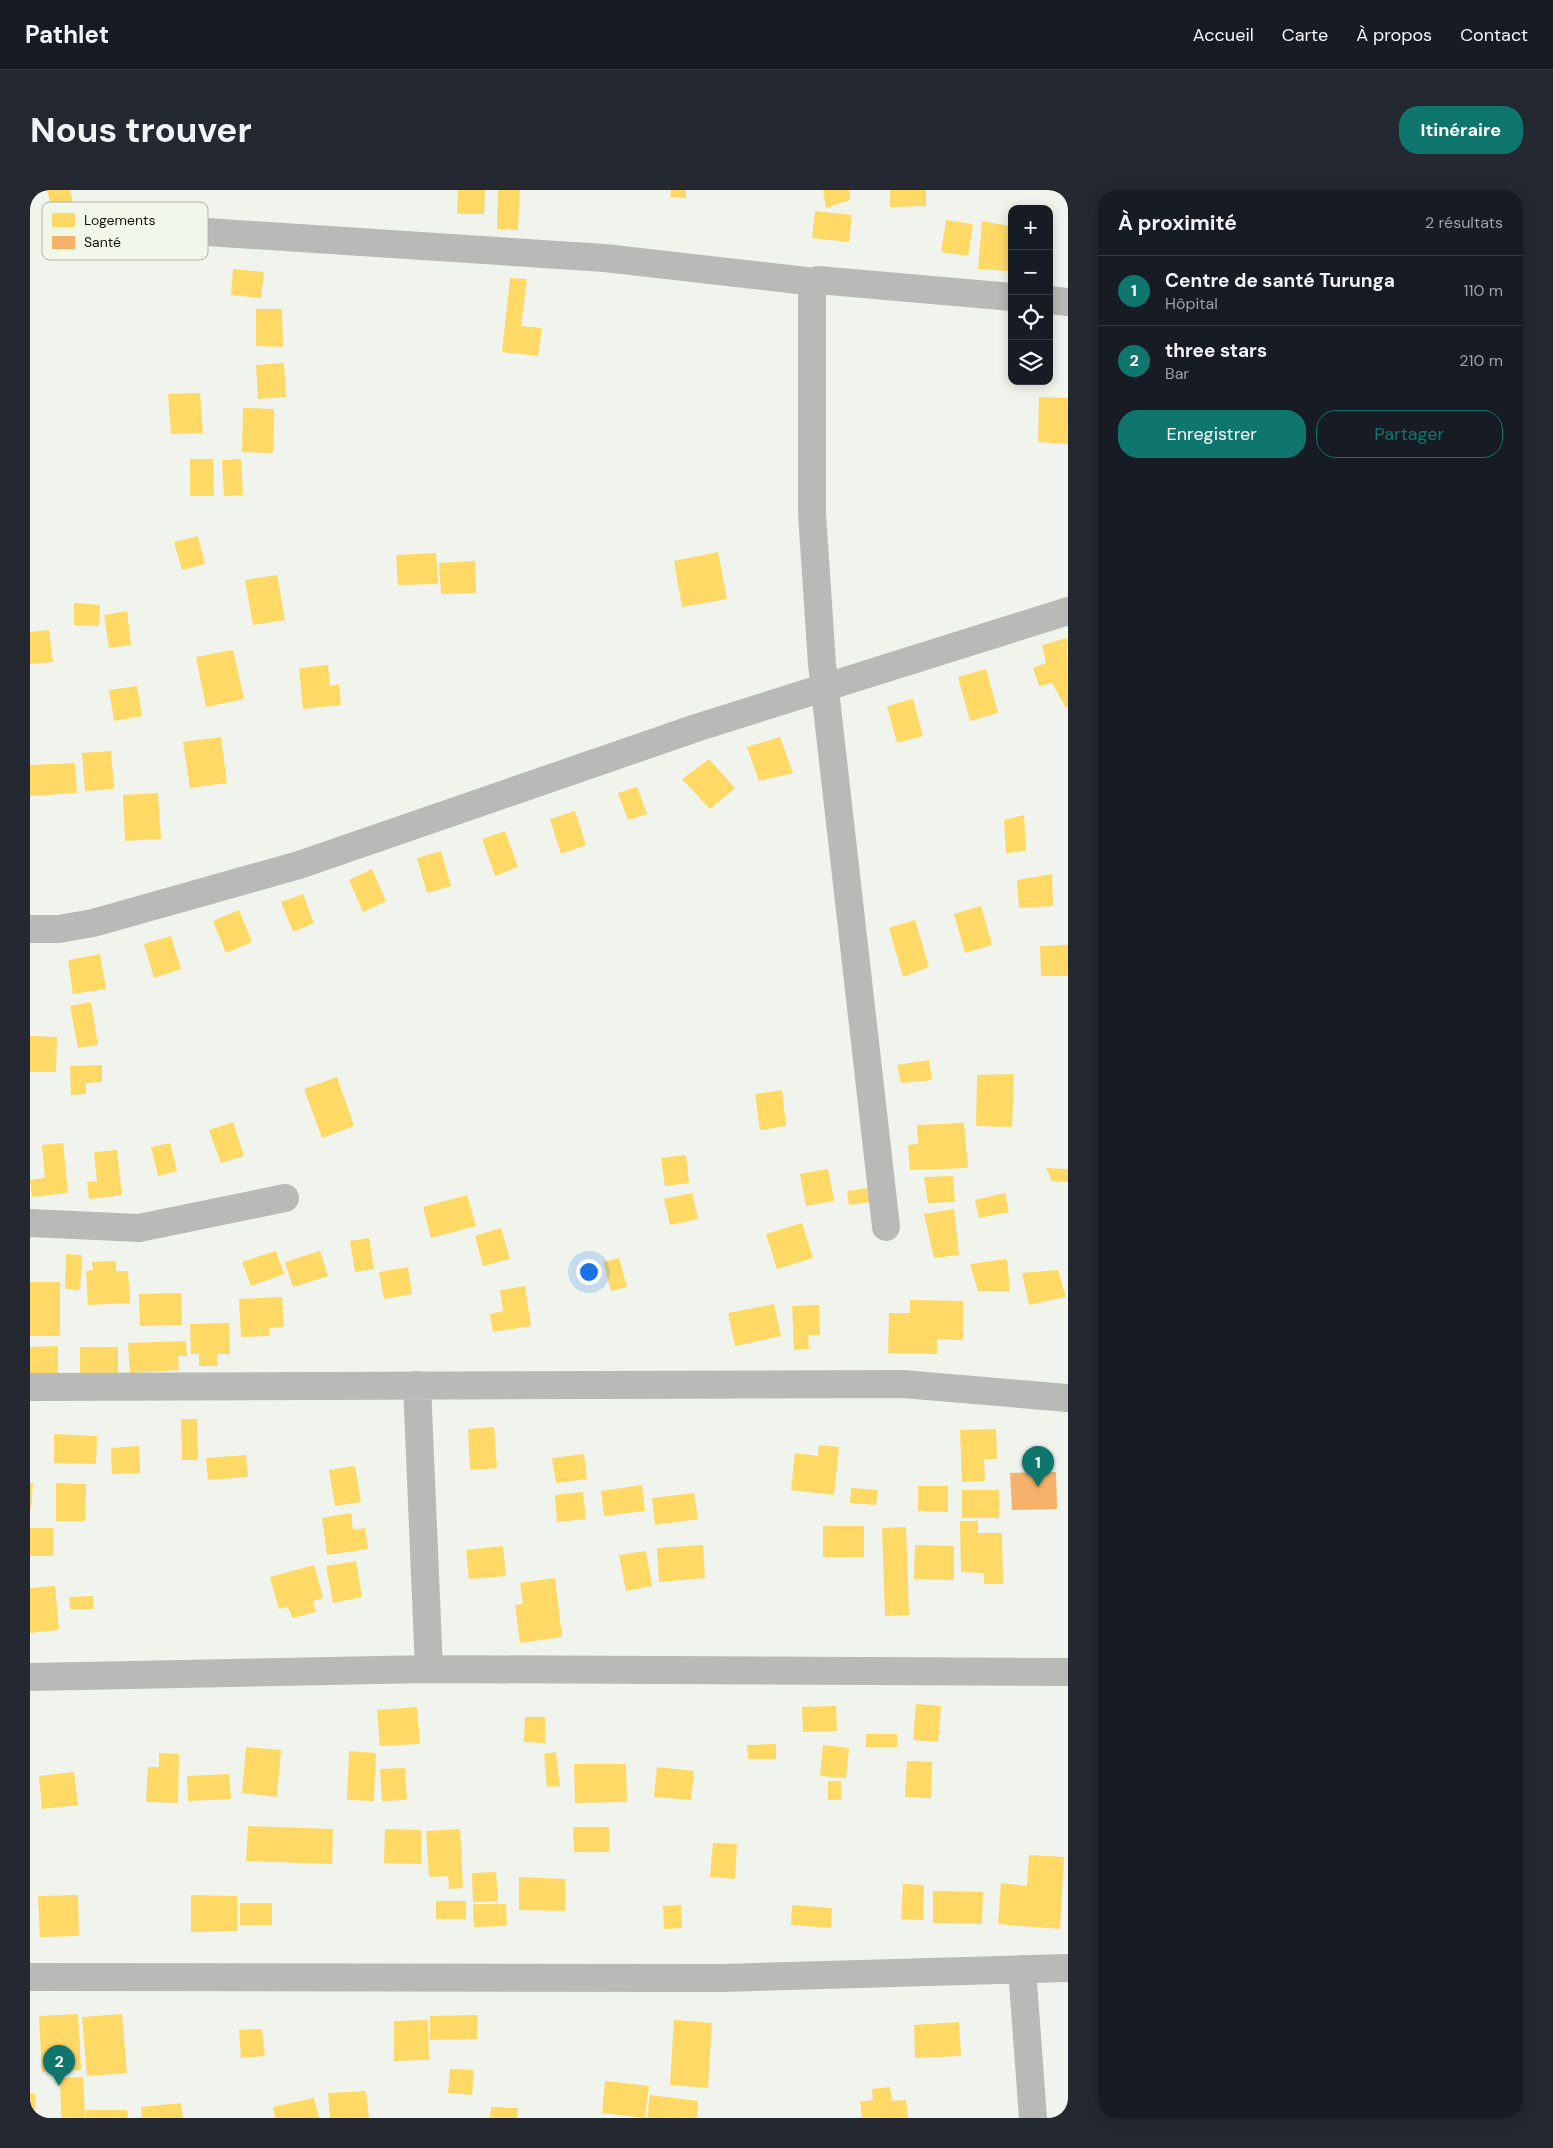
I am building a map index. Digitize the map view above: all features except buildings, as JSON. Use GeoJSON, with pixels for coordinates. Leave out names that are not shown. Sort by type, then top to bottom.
{"type":"FeatureCollection","features":[{"type":"Feature","properties":{"kind":"street"},"geometry":{"type":"LineString","coordinates":[[208,232],[604,258],[815,282],[818,280],[1008,297]]}},
{"type":"Feature","properties":{"kind":"street"},"geometry":{"type":"LineString","coordinates":[[815,282],[812,285],[812,514],[824,689],[886,1227]]}},
{"type":"Feature","properties":{"kind":"street"},"geometry":{"type":"LineString","coordinates":[[1053,300],[1068,302]]}},
{"type":"Feature","properties":{"kind":"street"},"geometry":{"type":"LineString","coordinates":[[30,929],[60,929],[93,923],[299,865],[698,727],[1068,611]]}},
{"type":"Feature","properties":{"kind":"street"},"geometry":{"type":"LineString","coordinates":[[30,1223],[139,1228],[285,1198]]}},
{"type":"Feature","properties":{"kind":"street"},"geometry":{"type":"LineString","coordinates":[[30,1387],[903,1384],[1068,1398]]}},
{"type":"Feature","properties":{"kind":"street"},"geometry":{"type":"LineString","coordinates":[[416,1385],[429,1669]]}},
{"type":"Feature","properties":{"kind":"street"},"geometry":{"type":"LineString","coordinates":[[30,1677],[429,1669],[1068,1672]]}},
{"type":"Feature","properties":{"kind":"street"},"geometry":{"type":"LineString","coordinates":[[30,1978],[722,1978],[1068,1968]]}},
{"type":"Feature","properties":{"kind":"street"},"geometry":{"type":"LineString","coordinates":[[1022,1969],[1032,2118]]}},
{"type":"Feature","properties":{"kind":"place","name":"Centre de santé Turunga"},"geometry":{"type":"Point","coordinates":[1038,1487]}},
{"type":"Feature","properties":{"kind":"place","name":"three stars"},"geometry":{"type":"Point","coordinates":[59,2086]}}]}
